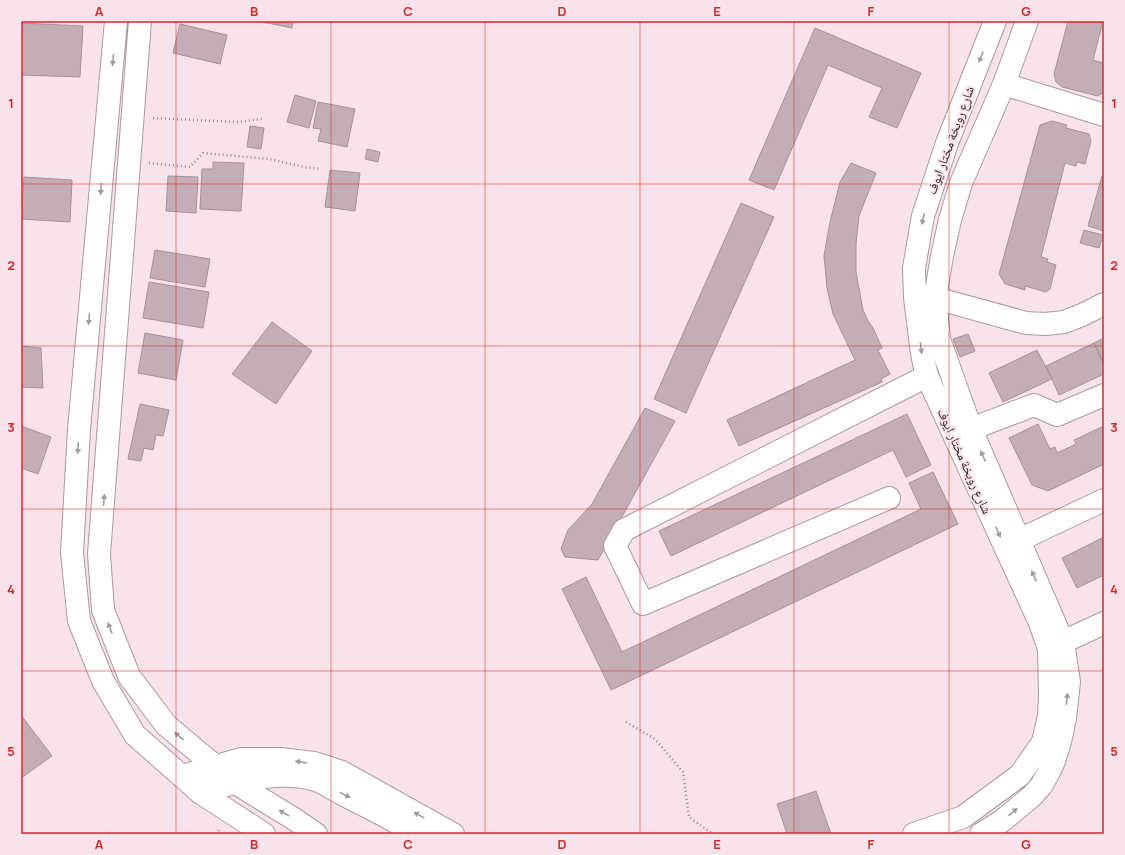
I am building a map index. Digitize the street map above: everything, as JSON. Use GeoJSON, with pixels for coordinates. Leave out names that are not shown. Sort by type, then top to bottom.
{"type":"FeatureCollection","features":[{"type":"Feature","properties":{"kind":"street"},"geometry":{"type":"LineString","coordinates":[[116,21],[79,429],[72,553],[79,621],[103,681],[135,735],[201,793],[264,834]]}},
{"type":"Feature","properties":{"kind":"street"},"geometry":{"type":"LineString","coordinates":[[140,21],[99,554],[103,610],[128,676],[166,725],[234,782],[316,834]]}},
{"type":"Feature","properties":{"kind":"street","name":"شارع روبخة مختار ايوف"},"geometry":{"type":"LineString","coordinates":[[914,834],[963,817],[1020,775],[1043,742],[1049,716],[1050,696],[1048,649],[1040,623],[927,376],[922,354],[915,298],[914,268],[923,216],[947,143],[995,21]]}},
{"type":"Feature","properties":{"kind":"street","name":"شارع روبخة مختار ايوف"},"geometry":{"type":"LineString","coordinates":[[981,834],[1002,821],[1032,796],[1041,786],[1054,761],[1065,718],[1069,682],[1063,642],[971,429],[939,340],[935,298],[946,234],[961,183],[1004,84],[1027,21]]}},
{"type":"Feature","properties":{"kind":"street"},"geometry":{"type":"LineString","coordinates":[[1004,84],[1104,115]]}},
{"type":"Feature","properties":{"kind":"street"},"geometry":{"type":"LineString","coordinates":[[935,298],[1026,323],[1045,324],[1064,322],[1104,304]]}},
{"type":"Feature","properties":{"kind":"street"},"geometry":{"type":"LineString","coordinates":[[889,498],[643,604],[615,546],[624,530],[927,376]]}},
{"type":"Feature","properties":{"kind":"street"},"geometry":{"type":"LineString","coordinates":[[971,429],[1034,405],[1057,415],[1104,395]]}},
{"type":"Feature","properties":{"kind":"street"},"geometry":{"type":"LineString","coordinates":[[1019,540],[1104,500]]}},
{"type":"Feature","properties":{"kind":"street"},"geometry":{"type":"LineString","coordinates":[[1063,642],[1104,623]]}},
{"type":"Feature","properties":{"kind":"street"},"geometry":{"type":"LineString","coordinates":[[182,776],[241,758],[280,759],[314,763],[342,772],[453,834]]}},
{"type":"Feature","properties":{"kind":"street"},"geometry":{"type":"LineString","coordinates":[[201,793],[234,782],[285,776],[313,779],[381,813],[418,834]]}},
{"type":"Feature","properties":{"kind":"path"},"geometry":{"type":"LineString","coordinates":[[132,117],[237,122],[262,119]]}},
{"type":"Feature","properties":{"kind":"path"},"geometry":{"type":"LineString","coordinates":[[129,161],[190,167],[203,153],[268,158],[304,167],[321,169]]}},
{"type":"Feature","properties":{"kind":"path"},"geometry":{"type":"LineString","coordinates":[[626,722],[655,739],[683,772],[689,817],[713,834]]}},
{"type":"Feature","properties":{"kind":"building"},"geometry":{"type":"Polygon","coordinates":[[[258,21],[293,21],[292,28],[258,21]]]}},
{"type":"Feature","properties":{"kind":"building"},"geometry":{"type":"Polygon","coordinates":[[[1068,21],[1103,21],[1093,60],[1103,63],[1102,67],[1104,68],[1104,90],[1103,93],[1098,96],[1062,87],[1056,82],[1054,74],[1068,21]]]}},
{"type":"Feature","properties":{"kind":"building"},"geometry":{"type":"Polygon","coordinates":[[[21,23],[83,26],[80,77],[21,75],[21,23]]]}},
{"type":"Feature","properties":{"kind":"building"},"geometry":{"type":"Polygon","coordinates":[[[180,24],[227,35],[220,64],[173,53],[180,24]]]}},
{"type":"Feature","properties":{"kind":"building"},"geometry":{"type":"Polygon","coordinates":[[[815,28],[921,73],[897,128],[869,117],[882,88],[828,65],[774,190],[749,180],[815,28]]]}},
{"type":"Feature","properties":{"kind":"building"},"geometry":{"type":"Polygon","coordinates":[[[295,95],[316,101],[309,128],[287,122],[295,95]]]}},
{"type":"Feature","properties":{"kind":"building"},"geometry":{"type":"Polygon","coordinates":[[[318,102],[355,109],[347,147],[318,141],[321,129],[313,128],[318,102]]]}},
{"type":"Feature","properties":{"kind":"building"},"geometry":{"type":"Polygon","coordinates":[[[1052,121],[1067,125],[1066,128],[1089,134],[1091,141],[1085,164],[1077,162],[1076,166],[1065,163],[1041,257],[1048,259],[1047,262],[1056,265],[1050,289],[1046,292],[1025,286],[1025,290],[1005,284],[999,274],[1040,125],[1052,121]]]}},
{"type":"Feature","properties":{"kind":"building"},"geometry":{"type":"Polygon","coordinates":[[[250,126],[264,128],[261,149],[247,147],[250,126]]]}},
{"type":"Feature","properties":{"kind":"building"},"geometry":{"type":"Polygon","coordinates":[[[367,149],[380,152],[378,162],[365,159],[367,149]]]}},
{"type":"Feature","properties":{"kind":"building"},"geometry":{"type":"Polygon","coordinates":[[[213,162],[244,163],[241,211],[200,209],[202,169],[213,169],[213,162]]]}},
{"type":"Feature","properties":{"kind":"building"},"geometry":{"type":"Polygon","coordinates":[[[851,163],[876,173],[859,216],[856,244],[856,272],[863,310],[882,348],[878,350],[890,374],[881,379],[882,382],[739,446],[727,420],[855,360],[833,314],[827,288],[824,256],[830,222],[840,182],[851,163]]]}},
{"type":"Feature","properties":{"kind":"building"},"geometry":{"type":"Polygon","coordinates":[[[330,170],[360,173],[355,211],[325,207],[330,170]]]}},
{"type":"Feature","properties":{"kind":"building"},"geometry":{"type":"Polygon","coordinates":[[[168,176],[198,177],[196,213],[166,211],[168,176]]]}},
{"type":"Feature","properties":{"kind":"building"},"geometry":{"type":"Polygon","coordinates":[[[1102,176],[1104,177],[1104,231],[1088,226],[1102,176]]]}},
{"type":"Feature","properties":{"kind":"building"},"geometry":{"type":"Polygon","coordinates":[[[24,177],[72,180],[70,222],[21,219],[24,177]]]}},
{"type":"Feature","properties":{"kind":"building"},"geometry":{"type":"Polygon","coordinates":[[[741,203],[774,217],[686,413],[654,399],[741,203]]]}},
{"type":"Feature","properties":{"kind":"building"},"geometry":{"type":"Polygon","coordinates":[[[1084,230],[1103,235],[1099,248],[1080,243],[1084,230]]]}},
{"type":"Feature","properties":{"kind":"building"},"geometry":{"type":"Polygon","coordinates":[[[155,250],[210,259],[205,287],[150,278],[155,250]]]}},
{"type":"Feature","properties":{"kind":"building"},"geometry":{"type":"Polygon","coordinates":[[[149,282],[209,292],[203,328],[143,318],[149,282]]]}},
{"type":"Feature","properties":{"kind":"building"},"geometry":{"type":"Polygon","coordinates":[[[272,322],[312,351],[276,404],[232,374],[272,322]]]}},
{"type":"Feature","properties":{"kind":"building"},"geometry":{"type":"Polygon","coordinates":[[[145,333],[183,340],[176,380],[138,373],[145,333]]]}},
{"type":"Feature","properties":{"kind":"building"},"geometry":{"type":"Polygon","coordinates":[[[968,334],[975,351],[960,357],[953,339],[968,334]]]}},
{"type":"Feature","properties":{"kind":"building"},"geometry":{"type":"Polygon","coordinates":[[[1104,338],[1104,365],[1094,343],[1104,338]]]}},
{"type":"Feature","properties":{"kind":"building"},"geometry":{"type":"Polygon","coordinates":[[[1094,343],[1104,364],[1104,374],[1059,395],[1046,366],[1094,343]]]}},
{"type":"Feature","properties":{"kind":"building"},"geometry":{"type":"Polygon","coordinates":[[[21,346],[41,348],[43,388],[21,387],[21,346]]]}},
{"type":"Feature","properties":{"kind":"building"},"geometry":{"type":"Polygon","coordinates":[[[1037,350],[1052,379],[1003,402],[989,373],[1037,350]]]}},
{"type":"Feature","properties":{"kind":"building"},"geometry":{"type":"Polygon","coordinates":[[[140,404],[169,410],[163,436],[156,435],[153,450],[144,448],[141,461],[128,459],[140,404]]]}},
{"type":"Feature","properties":{"kind":"building"},"geometry":{"type":"Polygon","coordinates":[[[645,408],[675,421],[598,560],[565,557],[561,549],[568,530],[592,504],[645,408]]]}},
{"type":"Feature","properties":{"kind":"building"},"geometry":{"type":"Polygon","coordinates":[[[907,414],[931,465],[906,477],[893,450],[671,556],[659,531],[907,414]]]}},
{"type":"Feature","properties":{"kind":"building"},"geometry":{"type":"Polygon","coordinates":[[[1038,424],[1050,449],[1055,447],[1057,453],[1076,444],[1074,440],[1104,426],[1104,464],[1048,491],[1032,485],[1009,438],[1038,424]]]}},
{"type":"Feature","properties":{"kind":"building"},"geometry":{"type":"Polygon","coordinates":[[[21,426],[51,437],[38,474],[21,468],[21,426]]]}},
{"type":"Feature","properties":{"kind":"building"},"geometry":{"type":"Polygon","coordinates":[[[933,472],[958,524],[611,690],[562,589],[586,577],[622,652],[921,509],[909,483],[933,472]]]}},
{"type":"Feature","properties":{"kind":"building"},"geometry":{"type":"Polygon","coordinates":[[[1104,537],[1104,575],[1077,588],[1062,558],[1104,537]]]}},
{"type":"Feature","properties":{"kind":"building"},"geometry":{"type":"Polygon","coordinates":[[[21,715],[52,756],[21,778],[21,715]]]}},
{"type":"Feature","properties":{"kind":"building"},"geometry":{"type":"Polygon","coordinates":[[[816,791],[831,834],[787,834],[777,804],[816,791]]]}}]}
